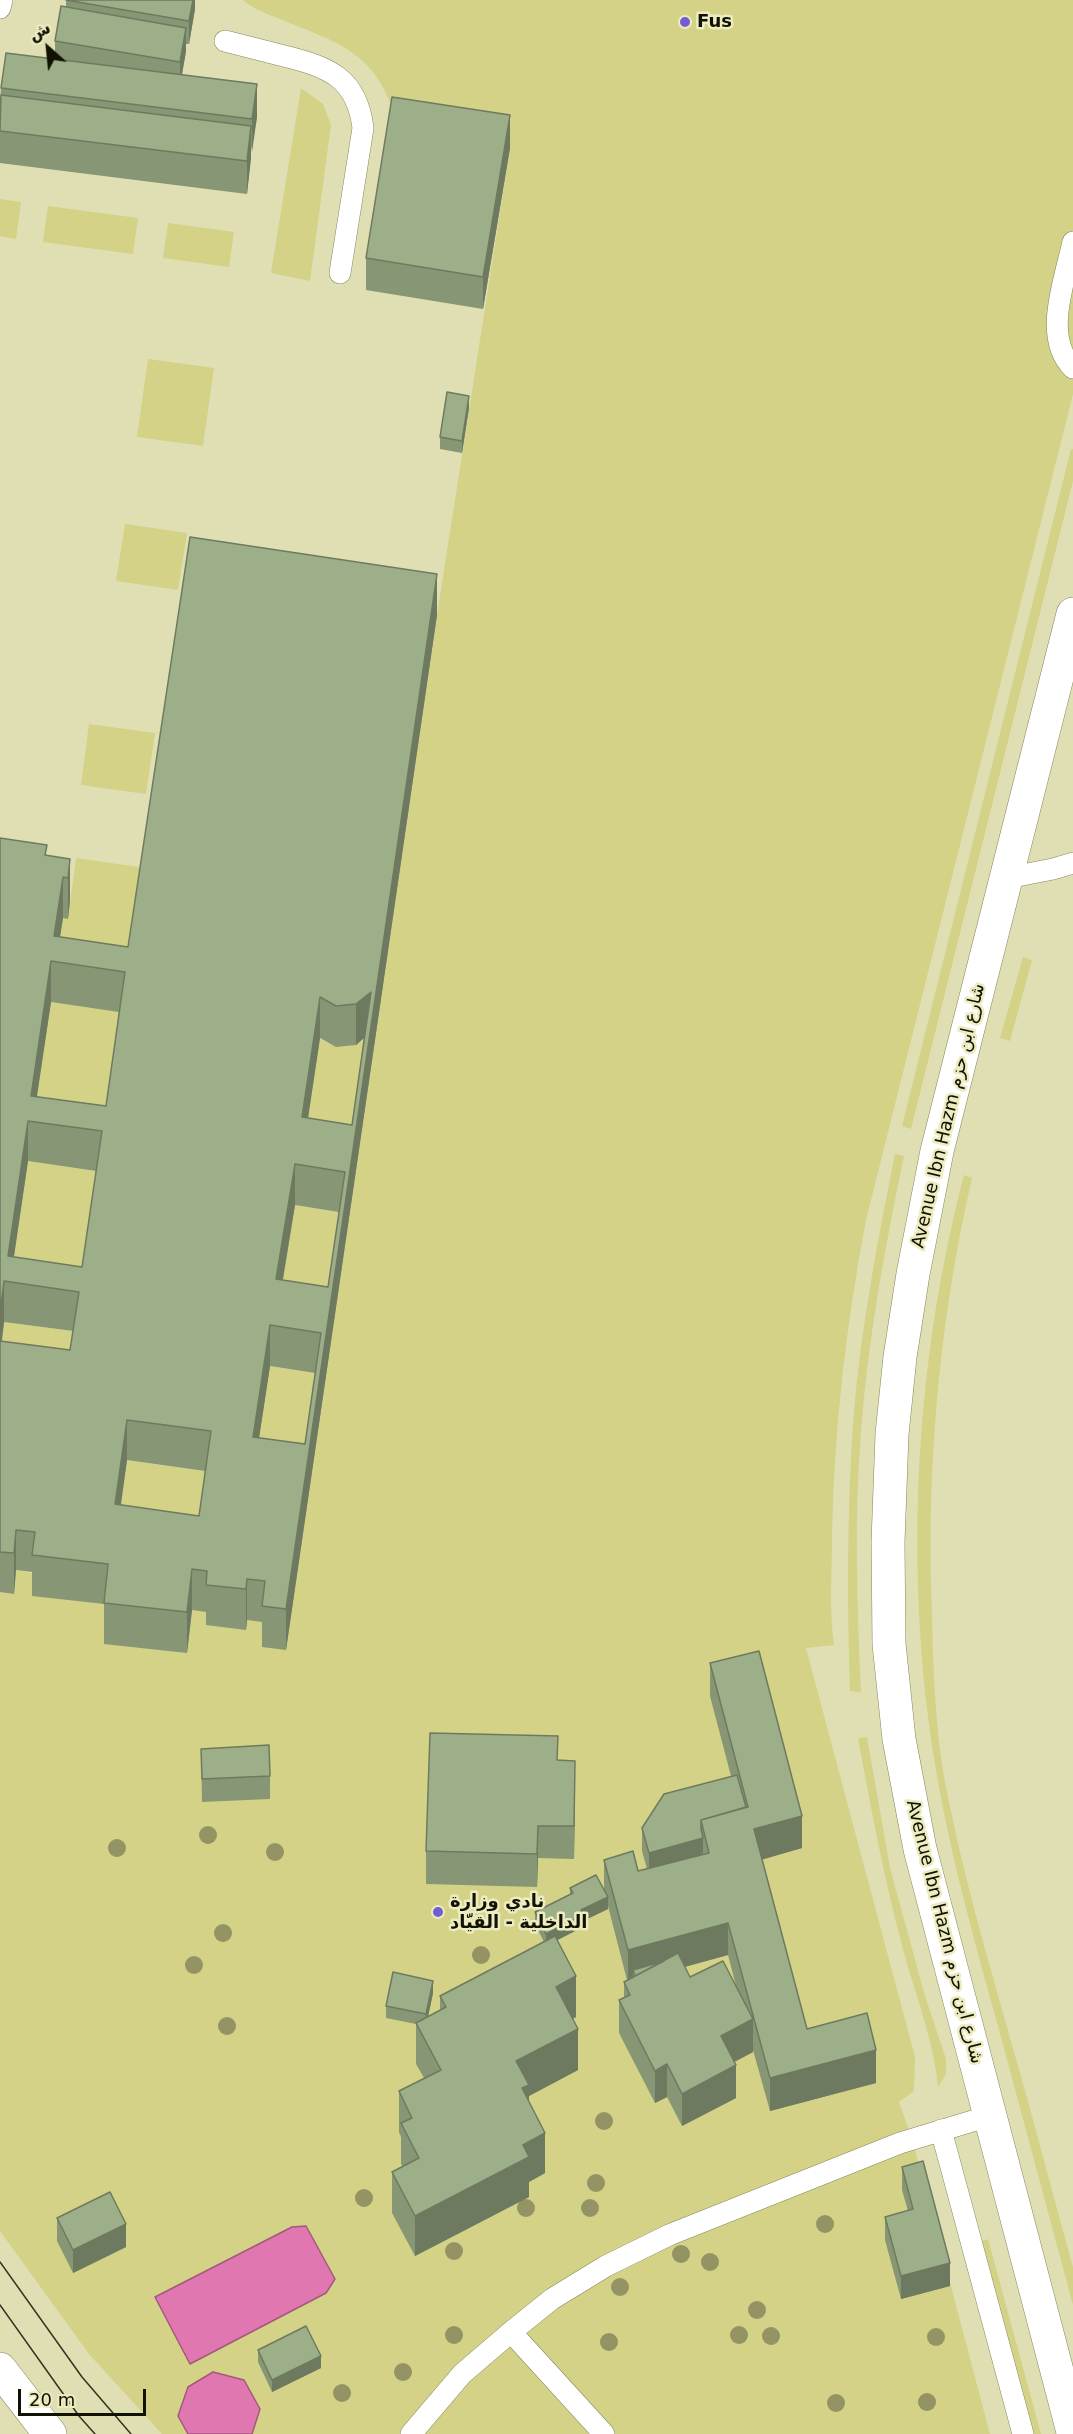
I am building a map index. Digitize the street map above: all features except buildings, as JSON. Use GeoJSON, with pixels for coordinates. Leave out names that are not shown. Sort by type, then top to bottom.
{"type":"FeatureCollection","features":[{"type":"Feature","properties":{"kind":"main road","name":"Avenue Ibn Hazm شارع ابن حزم"},"geometry":{"type":"LineString","coordinates":[[1073,614],[937,1151],[913,1274],[892,1434],[888,1542],[889,1644],[899,1739],[920,1849],[1073,2432]]}},
{"type":"Feature","properties":{"kind":"main road"},"geometry":{"type":"LineString","coordinates":[[0,2369],[50,2434]]}},
{"type":"Feature","properties":{"kind":"lane"},"geometry":{"type":"LineString","coordinates":[[0,8],[2,0]]}},
{"type":"Feature","properties":{"kind":"lane"},"geometry":{"type":"LineString","coordinates":[[225,41],[330,69],[354,94],[361,111],[363,128],[340,273]]}},
{"type":"Feature","properties":{"kind":"lane"},"geometry":{"type":"LineString","coordinates":[[1073,242],[1057,319],[1057,334],[1061,350],[1073,368]]}},
{"type":"Feature","properties":{"kind":"lane"},"geometry":{"type":"LineString","coordinates":[[1007,878],[1053,869],[1073,862]]}},
{"type":"Feature","properties":{"kind":"lane"},"geometry":{"type":"LineString","coordinates":[[411,2434],[462,2374],[552,2299],[597,2271],[669,2235],[900,2143],[989,2116]]}},
{"type":"Feature","properties":{"kind":"lane"},"geometry":{"type":"LineString","coordinates":[[941,2130],[1023,2434]]}},
{"type":"Feature","properties":{"kind":"lane"},"geometry":{"type":"LineString","coordinates":[[511,2332],[604,2434]]}},
{"type":"Feature","properties":{"kind":"shaded area"},"geometry":{"type":"Polygon","coordinates":[[[243,0],[1073,0],[1073,394],[866,1220],[847,1338],[835,1456],[831,1590],[834,1645],[806,1648],[915,2057],[914,2091],[899,2102],[912,2139],[990,2434],[162,2434],[89,2354],[0,2231],[0,1592],[14,1594],[16,1570],[60,1582],[82,1592],[187,1653],[192,1610],[207,1612],[246,1630],[247,1620],[265,1622],[286,1649],[437,615],[510,148],[392,108],[384,88],[373,72],[348,50],[333,41],[260,11],[243,0]]]}},
{"type":"Feature","properties":{"kind":"shaded area"},"geometry":{"type":"Polygon","coordinates":[[[301,88],[323,104],[331,125],[310,281],[271,273],[301,88]]]}},
{"type":"Feature","properties":{"kind":"shaded area"},"geometry":{"type":"Polygon","coordinates":[[[0,199],[21,202],[16,239],[0,236],[0,199]]]}},
{"type":"Feature","properties":{"kind":"shaded area"},"geometry":{"type":"Polygon","coordinates":[[[48,206],[138,218],[133,254],[43,242],[48,206]]]}},
{"type":"Feature","properties":{"kind":"shaded area"},"geometry":{"type":"Polygon","coordinates":[[[168,223],[234,232],[229,267],[163,258],[168,223]]]}},
{"type":"Feature","properties":{"kind":"shaded area"},"geometry":{"type":"Polygon","coordinates":[[[148,359],[214,368],[203,446],[137,437],[148,359]]]}},
{"type":"Feature","properties":{"kind":"shaded area"},"geometry":{"type":"Polygon","coordinates":[[[1071,449],[1073,449],[1073,481],[911,1129],[902,1126],[1071,449]]]}},
{"type":"Feature","properties":{"kind":"shaded area"},"geometry":{"type":"Polygon","coordinates":[[[125,524],[187,533],[178,590],[116,581],[125,524]]]}},
{"type":"Feature","properties":{"kind":"shaded area"},"geometry":{"type":"Polygon","coordinates":[[[89,724],[155,733],[146,794],[81,785],[89,724]]]}},
{"type":"Feature","properties":{"kind":"shaded area"},"geometry":{"type":"Polygon","coordinates":[[[76,858],[146,868],[128,988],[54,977],[63,918],[68,918],[76,858]]]}},
{"type":"Feature","properties":{"kind":"shaded area"},"geometry":{"type":"Polygon","coordinates":[[[1023,957],[1032,960],[1010,1041],[1000,1038],[1023,957]]]}},
{"type":"Feature","properties":{"kind":"shaded area"},"geometry":{"type":"Polygon","coordinates":[[[51,1002],[125,1012],[106,1147],[31,1137],[51,1002]]]}},
{"type":"Feature","properties":{"kind":"shaded area"},"geometry":{"type":"Polygon","coordinates":[[[320,1038],[336,1046],[353,1045],[364,1040],[352,1166],[302,1158],[320,1038]]]}},
{"type":"Feature","properties":{"kind":"shaded area"},"geometry":{"type":"Polygon","coordinates":[[[895,1154],[904,1156],[873,1327],[864,1396],[859,1464],[857,1562],[861,1692],[850,1691],[848,1624],[853,1423],[870,1288],[895,1154]]]}},
{"type":"Feature","properties":{"kind":"shaded area"},"geometry":{"type":"Polygon","coordinates":[[[28,1161],[102,1172],[82,1307],[8,1297],[28,1161]]]}},
{"type":"Feature","properties":{"kind":"shaded area"},"geometry":{"type":"Polygon","coordinates":[[[964,1175],[972,1178],[943,1341],[933,1450],[931,1560],[938,1732],[943,1771],[966,1877],[1073,2267],[1073,2305],[959,1880],[936,1769],[922,1663],[917,1523],[926,1382],[935,1312],[964,1175]]]}},
{"type":"Feature","properties":{"kind":"shaded area"},"geometry":{"type":"Polygon","coordinates":[[[295,1205],[345,1212],[328,1327],[276,1319],[295,1205]]]}},
{"type":"Feature","properties":{"kind":"shaded area"},"geometry":{"type":"Polygon","coordinates":[[[4,1322],[79,1332],[70,1391],[0,1353],[4,1322]]]}},
{"type":"Feature","properties":{"kind":"shaded area"},"geometry":{"type":"Polygon","coordinates":[[[270,1366],[321,1374],[305,1484],[253,1478],[270,1366]]]}},
{"type":"Feature","properties":{"kind":"shaded area"},"geometry":{"type":"Polygon","coordinates":[[[127,1460],[211,1472],[199,1557],[115,1544],[127,1460]]]}},
{"type":"Feature","properties":{"kind":"shaded area"},"geometry":{"type":"Polygon","coordinates":[[[867,1737],[890,1868],[925,1996],[946,2059],[946,2074],[938,2087],[929,2036],[903,1949],[878,1843],[858,1738],[867,1737]]]}},
{"type":"Feature","properties":{"kind":"shaded area"},"geometry":{"type":"Polygon","coordinates":[[[306,2226],[335,2279],[326,2293],[190,2364],[155,2297],[292,2227],[306,2226]]]}},
{"type":"Feature","properties":{"kind":"shaded area"},"geometry":{"type":"Polygon","coordinates":[[[988,2239],[1041,2434],[1031,2434],[979,2242],[988,2239]]]}},
{"type":"Feature","properties":{"kind":"shaded area"},"geometry":{"type":"Polygon","coordinates":[[[213,2372],[244,2380],[260,2409],[252,2434],[188,2434],[178,2416],[188,2387],[213,2372]]]}},
{"type":"Feature","properties":{"kind":"tram line"},"geometry":{"type":"LineString","coordinates":[[0,2262],[82,2377],[131,2434]]}},
{"type":"Feature","properties":{"kind":"tram line"},"geometry":{"type":"LineString","coordinates":[[0,2305],[79,2416],[95,2434]]}},
{"type":"Feature","properties":{"kind":"place","name":"Fus"},"geometry":{"type":"Point","coordinates":[685,22]}},
{"type":"Feature","properties":{"kind":"place","name":"نادي وزارة الداخلية - القيّاد"},"geometry":{"type":"Point","coordinates":[438,1912]}}]}
